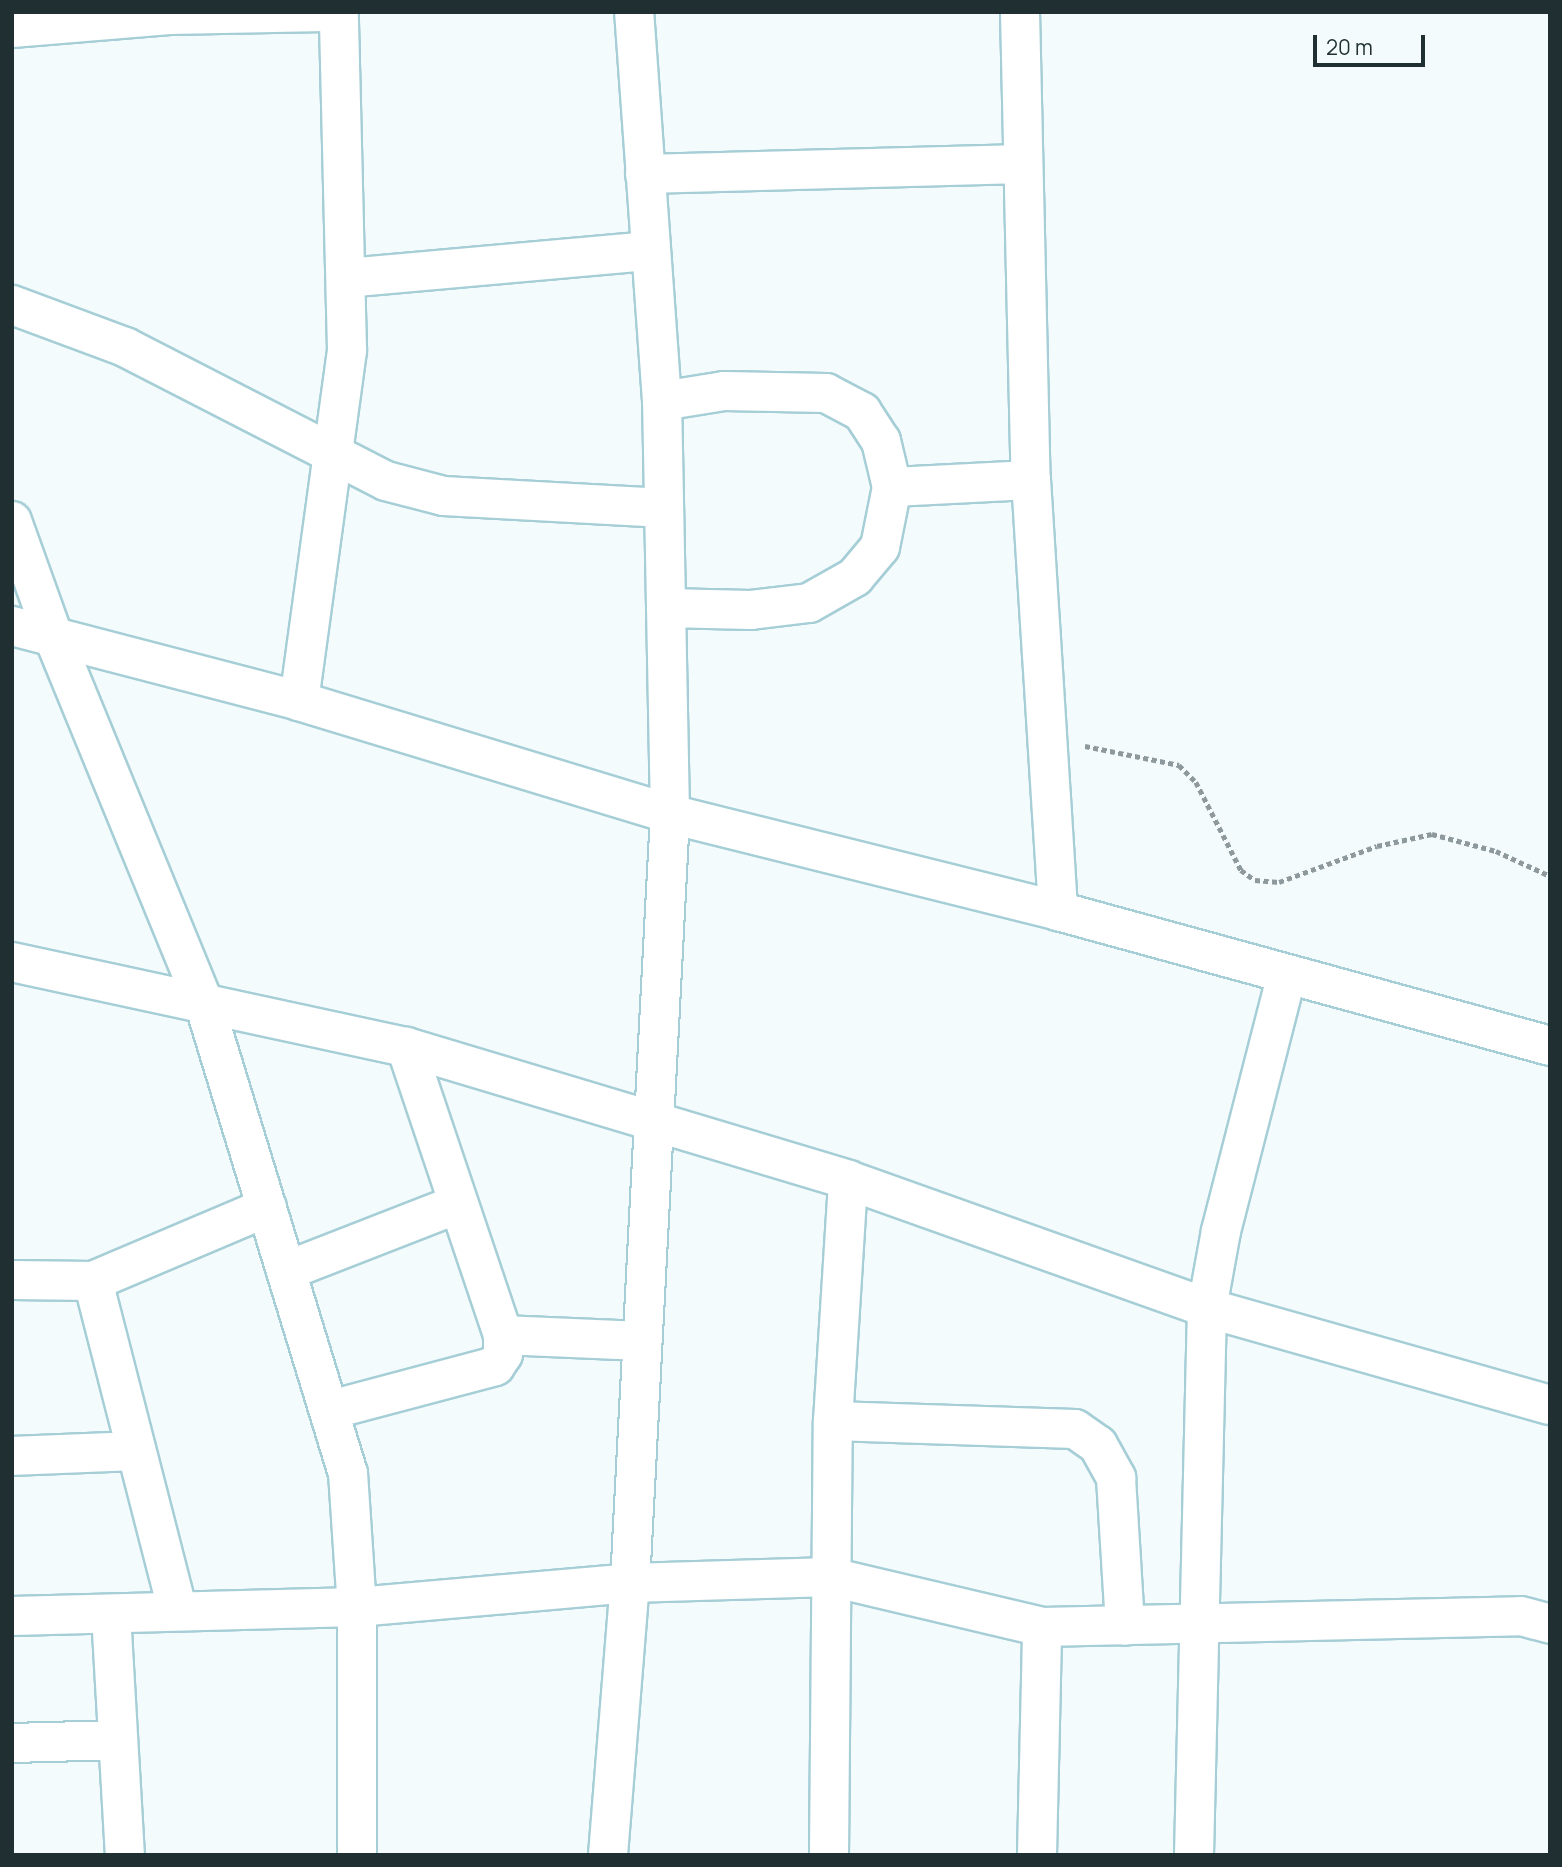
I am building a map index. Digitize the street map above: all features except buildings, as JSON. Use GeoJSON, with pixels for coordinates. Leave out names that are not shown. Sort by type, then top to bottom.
{"type":"FeatureCollection","features":[{"type":"Feature","properties":{"kind":"street"},"geometry":{"type":"LineString","coordinates":[[34,22],[169,13],[326,12]]}},
{"type":"Feature","properties":{"kind":"street"},"geometry":{"type":"LineString","coordinates":[[299,701],[335,459],[347,350],[339,12]]}},
{"type":"Feature","properties":{"kind":"street"},"geometry":{"type":"LineString","coordinates":[[608,1855],[630,1583],[640,1340],[670,814],[662,401],[634,12]]}},
{"type":"Feature","properties":{"kind":"street"},"geometry":{"type":"LineString","coordinates":[[1020,12],[1031,480],[1058,911]]}},
{"type":"Feature","properties":{"kind":"street"},"geometry":{"type":"LineString","coordinates":[[645,174],[1023,164]]}},
{"type":"Feature","properties":{"kind":"street"},"geometry":{"type":"LineString","coordinates":[[347,278],[651,251]]}},
{"type":"Feature","properties":{"kind":"street"},"geometry":{"type":"LineString","coordinates":[[12,305],[125,347],[335,459],[386,481],[444,496],[664,508]]}},
{"type":"Feature","properties":{"kind":"street"},"geometry":{"type":"LineString","coordinates":[[662,401],[724,391],[826,393],[862,412],[881,441],[892,487],[880,547],[855,577],[809,603],[751,610],[666,608]]}},
{"type":"Feature","properties":{"kind":"street"},"geometry":{"type":"LineString","coordinates":[[892,487],[1031,480]]}},
{"type":"Feature","properties":{"kind":"street"},"geometry":{"type":"LineString","coordinates":[[12,521],[52,633],[205,1006],[348,1473],[356,1607],[357,1855]]}},
{"type":"Feature","properties":{"kind":"street"},"geometry":{"type":"LineString","coordinates":[[12,626],[52,633],[299,701],[670,814],[1058,911],[1550,1046]]}},
{"type":"Feature","properties":{"kind":"street"},"geometry":{"type":"LineString","coordinates":[[12,962],[205,1006],[406,1047],[848,1180],[1207,1308],[1550,1405]]}},
{"type":"Feature","properties":{"kind":"street"},"geometry":{"type":"LineString","coordinates":[[1194,1855],[1207,1308],[1220,1231],[1287,974]]}},
{"type":"Feature","properties":{"kind":"street"},"geometry":{"type":"LineString","coordinates":[[330,1410],[495,1366],[503,1354],[503,1335],[406,1047]]}},
{"type":"Feature","properties":{"kind":"street"},"geometry":{"type":"LineString","coordinates":[[829,1855],[833,1421],[848,1180]]}},
{"type":"Feature","properties":{"kind":"street"},"geometry":{"type":"LineString","coordinates":[[286,1271],[458,1204]]}},
{"type":"Feature","properties":{"kind":"street"},"geometry":{"type":"LineString","coordinates":[[12,1280],[93,1281],[267,1207]]}},
{"type":"Feature","properties":{"kind":"street"},"geometry":{"type":"LineString","coordinates":[[93,1281],[177,1608]]}},
{"type":"Feature","properties":{"kind":"street"},"geometry":{"type":"LineString","coordinates":[[503,1335],[640,1340]]}},
{"type":"Feature","properties":{"kind":"street"},"geometry":{"type":"LineString","coordinates":[[833,1421],[1041,1425],[1075,1429],[1098,1445],[1116,1478],[1125,1626]]}},
{"type":"Feature","properties":{"kind":"street"},"geometry":{"type":"LineString","coordinates":[[12,1456],[136,1451]]}},
{"type":"Feature","properties":{"kind":"street"},"geometry":{"type":"LineString","coordinates":[[12,1616],[111,1614],[177,1608],[356,1607],[630,1583],[831,1577],[1042,1627],[1521,1616],[1550,1624]]}},
{"type":"Feature","properties":{"kind":"street"},"geometry":{"type":"LineString","coordinates":[[111,1614],[125,1855]]}},
{"type":"Feature","properties":{"kind":"street"},"geometry":{"type":"LineString","coordinates":[[1037,1855],[1042,1627]]}},
{"type":"Feature","properties":{"kind":"street"},"geometry":{"type":"LineString","coordinates":[[12,1743],[118,1740]]}},
{"type":"Feature","properties":{"kind":"path"},"geometry":{"type":"LineString","coordinates":[[1046,742],[1152,755],[1179,765],[1196,782],[1241,870],[1255,880],[1279,882],[1377,846],[1432,834],[1496,851],[1550,876]]}}]}
